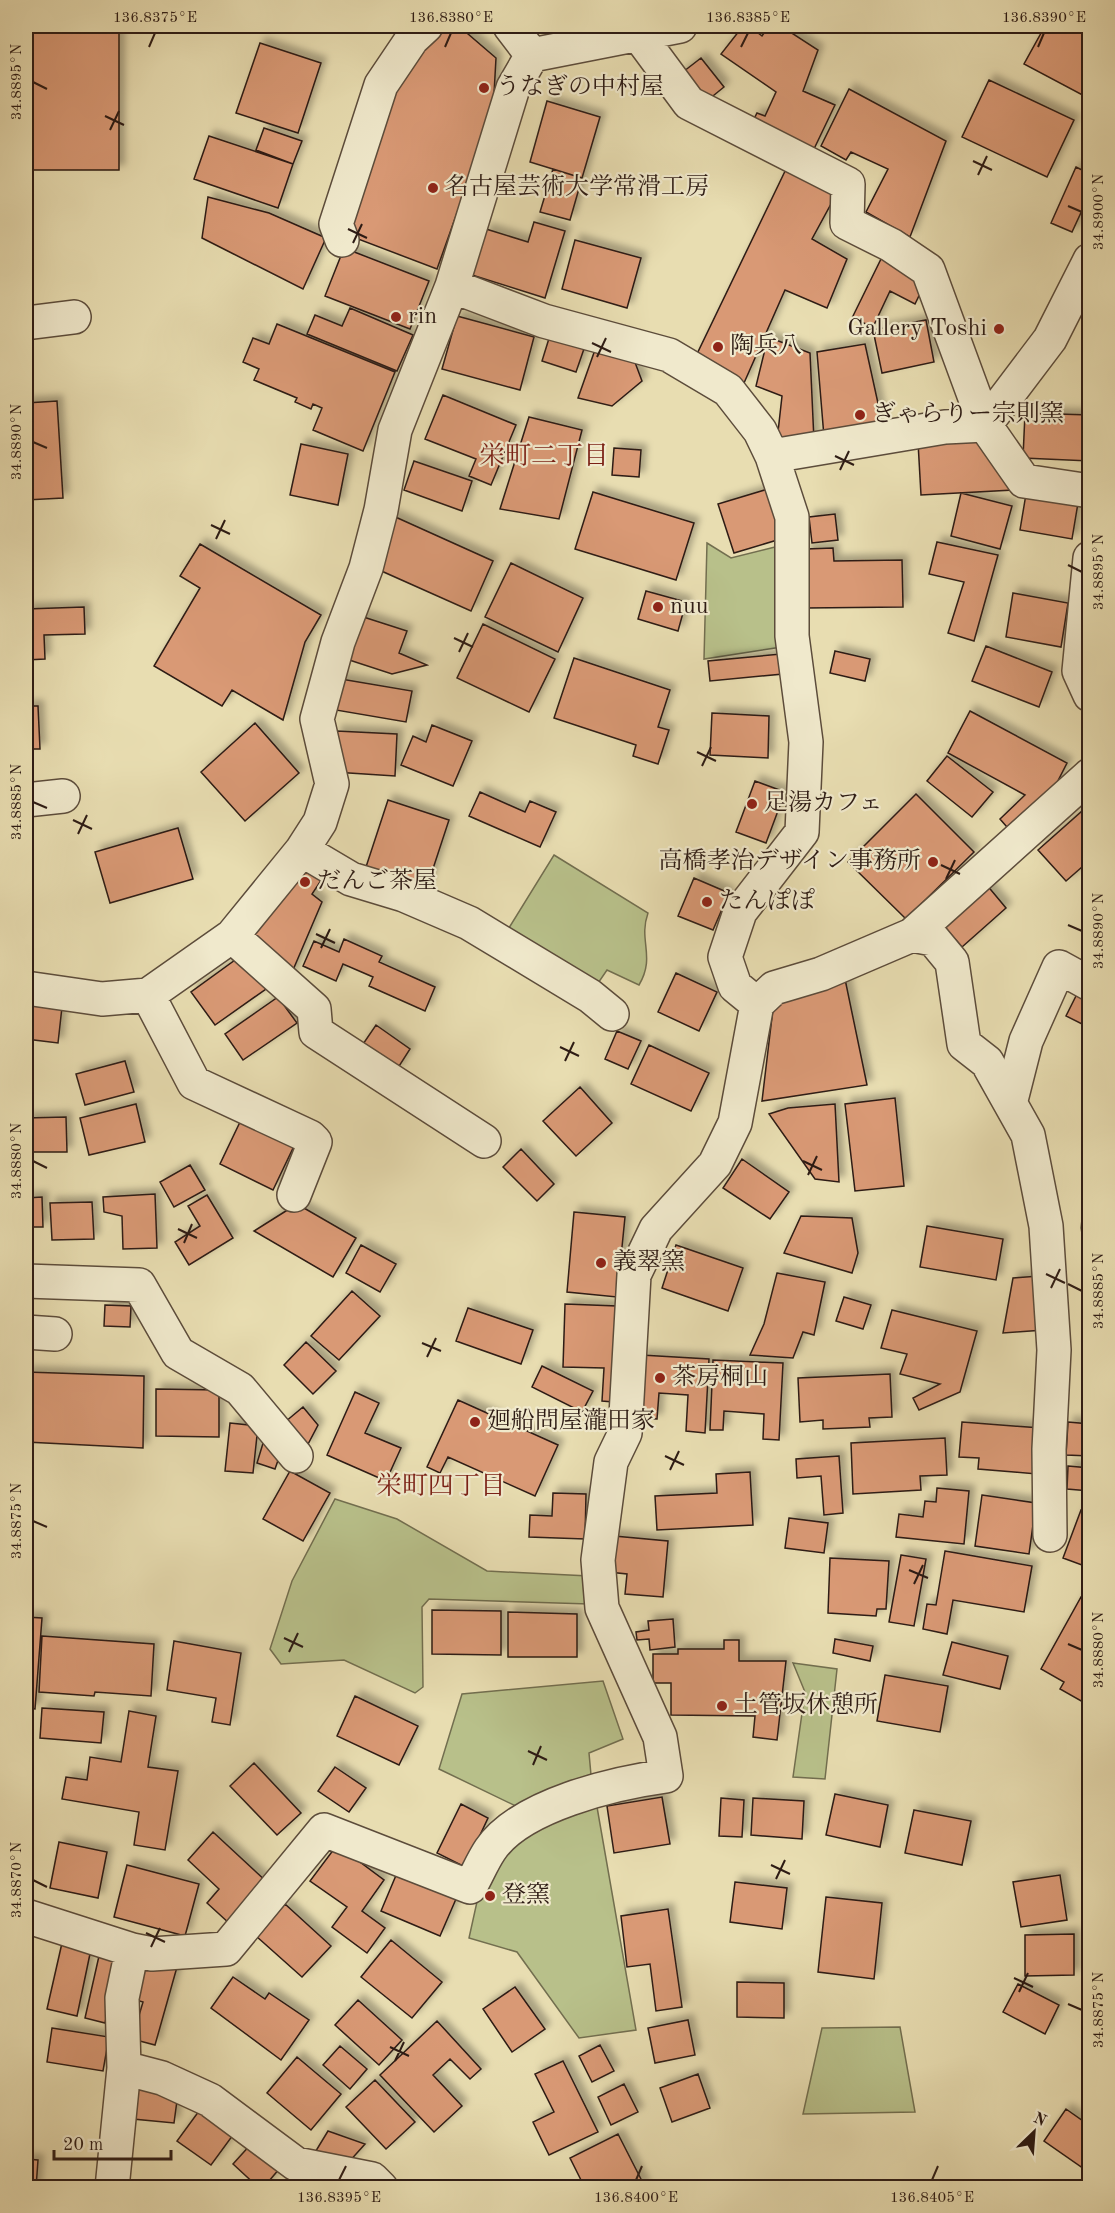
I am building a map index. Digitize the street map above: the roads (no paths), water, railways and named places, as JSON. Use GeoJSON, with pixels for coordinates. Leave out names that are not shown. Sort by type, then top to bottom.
{"type":"FeatureCollection","features":[{"type":"Feature","properties":{"kind":"street"},"geometry":{"type":"LineString","coordinates":[[342,240],[336,224],[381,85],[412,39],[426,26]]}},
{"type":"Feature","properties":{"kind":"street"},"geometry":{"type":"LineString","coordinates":[[510,26],[532,54]]}},
{"type":"Feature","properties":{"kind":"street"},"geometry":{"type":"LineString","coordinates":[[532,54],[683,26]]}},
{"type":"Feature","properties":{"kind":"street"},"geometry":{"type":"LineString","coordinates":[[638,34],[689,103],[848,183],[848,223],[891,245],[928,270],[985,425],[1024,481],[1089,491]]}},
{"type":"Feature","properties":{"kind":"street"},"geometry":{"type":"LineString","coordinates":[[26,988],[102,999],[148,995],[232,936],[302,850],[320,822],[332,784],[317,719],[338,642],[366,568],[381,510],[395,430],[452,286],[513,88],[532,54]]}},
{"type":"Feature","properties":{"kind":"street"},"geometry":{"type":"LineString","coordinates":[[985,425],[1050,339],[1089,260]]}},
{"type":"Feature","properties":{"kind":"street"},"geometry":{"type":"LineString","coordinates":[[452,286],[544,321],[669,354],[728,390],[760,431],[772,456],[792,517],[792,636],[806,742],[802,832],[740,912],[724,957],[735,986],[757,1004]]}},
{"type":"Feature","properties":{"kind":"street"},"geometry":{"type":"LineString","coordinates":[[26,323],[74,317]]}},
{"type":"Feature","properties":{"kind":"street"},"geometry":{"type":"LineString","coordinates":[[772,456],[945,427],[985,425]]}},
{"type":"Feature","properties":{"kind":"street"},"geometry":{"type":"LineString","coordinates":[[1089,558],[1079,671],[1089,695]]}},
{"type":"Feature","properties":{"kind":"street"},"geometry":{"type":"LineString","coordinates":[[26,1916],[132,1950],[152,1954],[226,1950],[324,1830],[470,1887],[491,1849],[522,1820],[547,1807],[641,1779],[666,1776],[660,1737],[602,1608],[598,1560],[611,1462],[625,1433],[634,1275],[656,1229],[715,1164],[735,1123],[757,1004],[774,988],[821,974],[912,935],[1089,775]]}},
{"type":"Feature","properties":{"kind":"street"},"geometry":{"type":"LineString","coordinates":[[26,800],[63,796]]}},
{"type":"Feature","properties":{"kind":"street"},"geometry":{"type":"LineString","coordinates":[[302,850],[351,879],[404,895],[469,923],[590,996],[612,1014]]}},
{"type":"Feature","properties":{"kind":"street"},"geometry":{"type":"LineString","coordinates":[[912,935],[933,939],[951,962],[964,1044],[987,1062],[1011,1100],[1028,1135],[1046,1226],[1054,1350],[1049,1449],[1050,1535]]}},
{"type":"Feature","properties":{"kind":"street"},"geometry":{"type":"LineString","coordinates":[[232,936],[314,1009],[316,1032],[484,1141]]}},
{"type":"Feature","properties":{"kind":"street"},"geometry":{"type":"LineString","coordinates":[[1011,1100],[1026,1041],[1059,967],[1089,984]]}},
{"type":"Feature","properties":{"kind":"street"},"geometry":{"type":"LineString","coordinates":[[148,995],[194,1083],[255,1110],[310,1137],[315,1142],[294,1195]]}},
{"type":"Feature","properties":{"kind":"street"},"geometry":{"type":"LineString","coordinates":[[26,1281],[139,1286],[178,1353],[240,1389],[296,1456]]}},
{"type":"Feature","properties":{"kind":"street"},"geometry":{"type":"LineString","coordinates":[[112,2187],[124,2068],[122,1998],[132,1950]]}},
{"type":"Feature","properties":{"kind":"street"},"geometry":{"type":"LineString","coordinates":[[124,2068],[162,2078],[210,2100],[296,2164],[372,2179],[381,2187]]}},
{"type":"Feature","properties":{"kind":"place","name":"うなぎの中村屋"},"geometry":{"type":"Point","coordinates":[484,88]}},
{"type":"Feature","properties":{"kind":"place","name":"名古屋芸術大学常滑工房"},"geometry":{"type":"Point","coordinates":[433,188]}},
{"type":"Feature","properties":{"kind":"place","name":"rin"},"geometry":{"type":"Point","coordinates":[396,317]}},
{"type":"Feature","properties":{"kind":"place","name":"Gallery Toshi"},"geometry":{"type":"Point","coordinates":[999,329]}},
{"type":"Feature","properties":{"kind":"place","name":"陶兵八"},"geometry":{"type":"Point","coordinates":[718,347]}},
{"type":"Feature","properties":{"kind":"place","name":"ぎゃらりー宗則窯"},"geometry":{"type":"Point","coordinates":[860,415]}},
{"type":"Feature","properties":{"kind":"place","name":"nuu"},"geometry":{"type":"Point","coordinates":[658,607]}},
{"type":"Feature","properties":{"kind":"place","name":"足湯カフェ"},"geometry":{"type":"Point","coordinates":[752,804]}},
{"type":"Feature","properties":{"kind":"place","name":"高橋孝治デザイン事務所"},"geometry":{"type":"Point","coordinates":[933,862]}},
{"type":"Feature","properties":{"kind":"place","name":"だんご茶屋"},"geometry":{"type":"Point","coordinates":[305,882]}},
{"type":"Feature","properties":{"kind":"place","name":"たんぽぽ"},"geometry":{"type":"Point","coordinates":[707,902]}},
{"type":"Feature","properties":{"kind":"place","name":"義翠窯"},"geometry":{"type":"Point","coordinates":[601,1263]}},
{"type":"Feature","properties":{"kind":"place","name":"茶房桐山"},"geometry":{"type":"Point","coordinates":[660,1378]}},
{"type":"Feature","properties":{"kind":"place","name":"廻船問屋瀧田家"},"geometry":{"type":"Point","coordinates":[475,1422]}},
{"type":"Feature","properties":{"kind":"place","name":"土管坂休憩所"},"geometry":{"type":"Point","coordinates":[722,1706]}},
{"type":"Feature","properties":{"kind":"place","name":"登窯"},"geometry":{"type":"Point","coordinates":[490,1896]}},
{"type":"Feature","properties":{"kind":"district","name":"栄町二丁目"},"geometry":{"type":"Point","coordinates":[544,457]}},
{"type":"Feature","properties":{"kind":"district","name":"栄町四丁目"},"geometry":{"type":"Point","coordinates":[441,1487]}}]}
